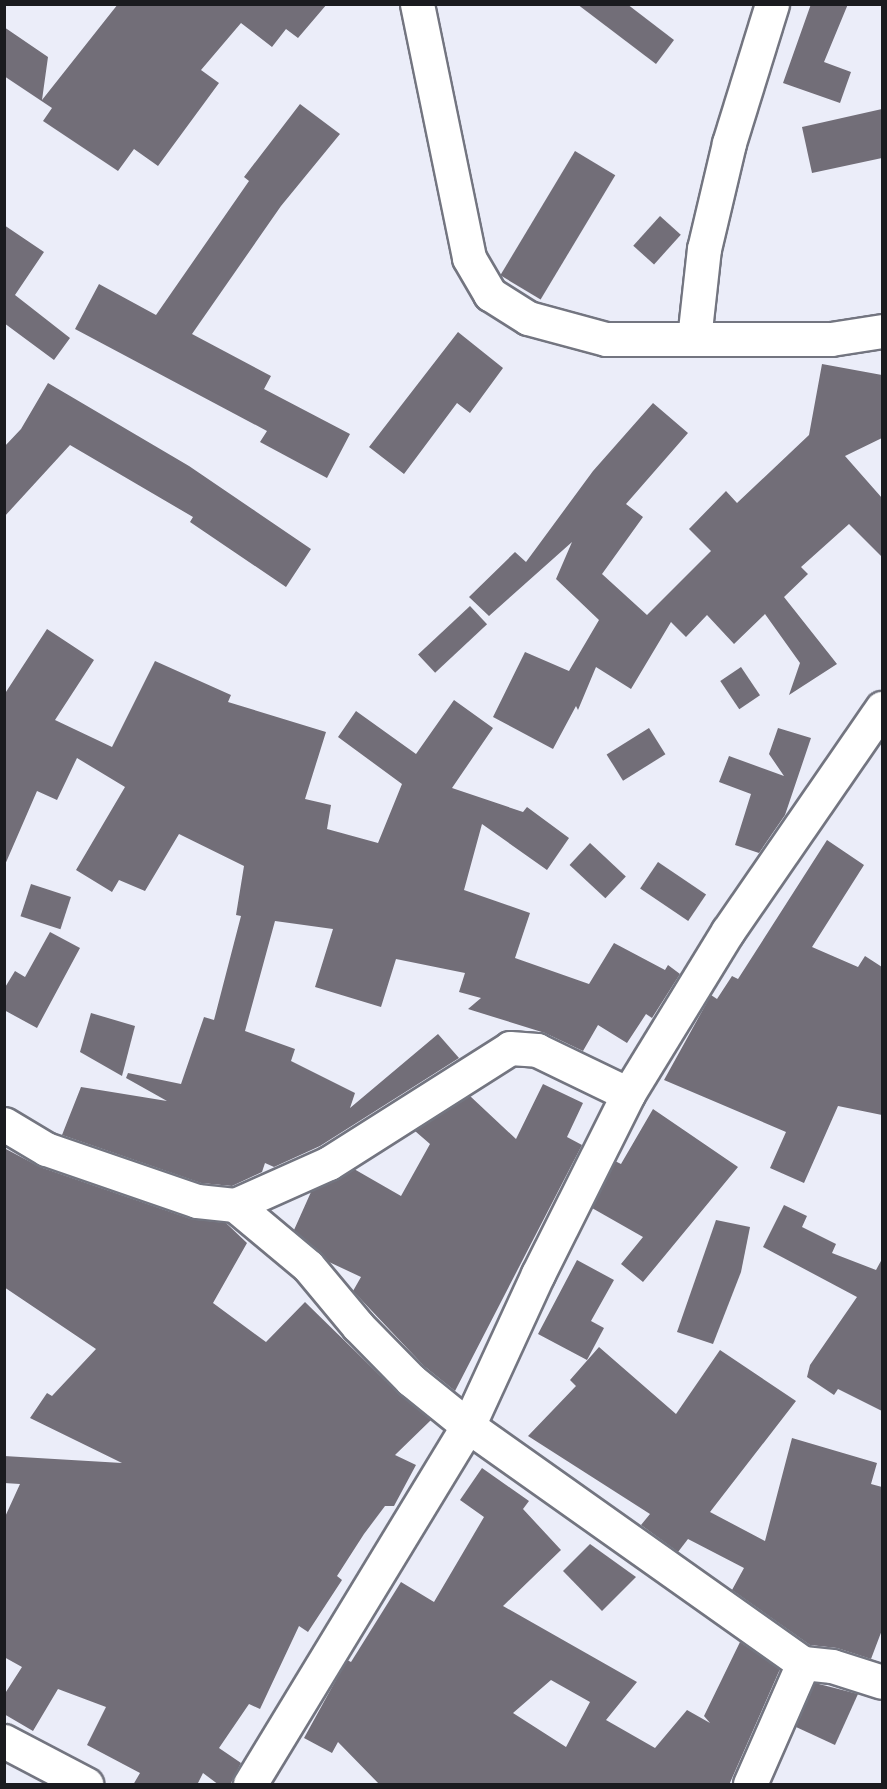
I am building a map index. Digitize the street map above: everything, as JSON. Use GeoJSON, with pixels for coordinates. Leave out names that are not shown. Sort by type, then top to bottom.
{"type":"FeatureCollection","features":[{"type":"Feature","properties":{"kind":"street"},"geometry":{"type":"LineString","coordinates":[[417,4],[469,258],[490,294],[528,318],[606,339],[831,339],[882,331]]}},
{"type":"Feature","properties":{"kind":"street"},"geometry":{"type":"LineString","coordinates":[[694,339],[704,249],[729,143],[772,4]]}},
{"type":"Feature","properties":{"kind":"street"},"geometry":{"type":"LineString","coordinates":[[250,1785],[468,1426],[538,1274],[628,1094],[728,931],[882,708]]}},
{"type":"Feature","properties":{"kind":"street"},"geometry":{"type":"LineString","coordinates":[[4,1124],[68,1156],[197,1201],[235,1204],[329,1163],[510,1048],[537,1050],[628,1094]]}},
{"type":"Feature","properties":{"kind":"street"},"geometry":{"type":"LineString","coordinates":[[235,1204],[308,1266],[358,1326],[411,1380],[468,1426],[803,1663],[832,1666],[882,1682]]}},
{"type":"Feature","properties":{"kind":"street"},"geometry":{"type":"LineString","coordinates":[[750,1785],[803,1663]]}},
{"type":"Feature","properties":{"kind":"street"},"geometry":{"type":"LineString","coordinates":[[4,1741],[86,1785]]}},
{"type":"Feature","properties":{"kind":"building"},"geometry":{"type":"Polygon","coordinates":[[[118,4],[327,4],[298,38],[286,29],[272,47],[241,23],[201,70],[219,83],[158,166],[134,149],[118,171],[43,121],[52,108],[4,76],[4,27],[48,57],[42,100],[118,4]]]}},
{"type":"Feature","properties":{"kind":"building"},"geometry":{"type":"Polygon","coordinates":[[[577,4],[627,4],[674,40],[656,64],[577,4]]]}},
{"type":"Feature","properties":{"kind":"building"},"geometry":{"type":"Polygon","coordinates":[[[811,4],[848,4],[824,62],[851,72],[840,103],[783,83],[811,4]]]}},
{"type":"Feature","properties":{"kind":"building"},"geometry":{"type":"Polygon","coordinates":[[[300,104],[340,134],[281,206],[192,334],[271,376],[264,389],[350,434],[327,478],[260,442],[267,431],[75,329],[99,284],[156,315],[249,181],[244,177],[300,104]]]}},
{"type":"Feature","properties":{"kind":"building"},"geometry":{"type":"Polygon","coordinates":[[[882,109],[882,158],[812,173],[802,127],[882,109]]]}},
{"type":"Feature","properties":{"kind":"building"},"geometry":{"type":"Polygon","coordinates":[[[575,151],[615,175],[541,299],[500,275],[575,151]]]}},
{"type":"Feature","properties":{"kind":"building"},"geometry":{"type":"Polygon","coordinates":[[[660,216],[681,235],[654,264],[633,246],[660,216]]]}},
{"type":"Feature","properties":{"kind":"building"},"geometry":{"type":"Polygon","coordinates":[[[4,225],[44,252],[15,295],[70,338],[54,360],[4,323],[4,225]]]}},
{"type":"Feature","properties":{"kind":"building"},"geometry":{"type":"Polygon","coordinates":[[[458,332],[503,368],[470,413],[457,403],[404,474],[369,447],[458,332]]]}},
{"type":"Feature","properties":{"kind":"building"},"geometry":{"type":"Polygon","coordinates":[[[822,364],[882,375],[882,438],[845,456],[882,498],[882,557],[849,524],[801,567],[808,574],[784,597],[837,664],[789,695],[800,663],[765,614],[734,644],[707,615],[686,637],[671,622],[631,689],[596,667],[578,710],[576,706],[553,749],[493,717],[525,652],[569,671],[599,620],[556,579],[572,542],[489,616],[469,597],[515,552],[526,562],[593,471],[653,403],[688,433],[626,504],[643,517],[602,574],[647,615],[711,551],[689,529],[726,491],[737,503],[809,435],[822,364]]]}},
{"type":"Feature","properties":{"kind":"building"},"geometry":{"type":"Polygon","coordinates":[[[48,383],[189,466],[311,549],[286,587],[190,522],[193,517],[70,445],[4,517],[4,447],[21,429],[48,383]]]}},
{"type":"Feature","properties":{"kind":"building"},"geometry":{"type":"Polygon","coordinates":[[[470,606],[487,624],[435,673],[418,654],[470,606]]]}},
{"type":"Feature","properties":{"kind":"building"},"geometry":{"type":"Polygon","coordinates":[[[47,629],[94,660],[55,720],[112,747],[155,661],[231,695],[228,702],[326,732],[305,799],[331,805],[327,829],[378,843],[402,784],[338,737],[356,711],[416,754],[454,700],[493,728],[452,788],[523,812],[527,807],[569,838],[547,870],[482,824],[464,890],[530,913],[515,958],[589,984],[614,943],[665,970],[668,965],[680,974],[652,1018],[646,1014],[627,1043],[598,1025],[583,1051],[545,1033],[468,1009],[481,998],[459,992],[465,973],[396,959],[381,1007],[315,987],[333,929],[275,921],[245,1031],[295,1049],[291,1061],[355,1093],[350,1108],[438,1034],[459,1058],[320,1146],[274,1167],[265,1163],[262,1172],[232,1186],[201,1183],[62,1135],[81,1087],[167,1101],[126,1078],[128,1073],[181,1084],[204,1017],[214,1020],[241,916],[236,915],[244,866],[179,834],[145,891],[119,880],[112,892],[76,870],[125,787],[77,758],[57,800],[37,791],[4,867],[4,695],[47,629]]]}},
{"type":"Feature","properties":{"kind":"building"},"geometry":{"type":"Polygon","coordinates":[[[741,667],[760,695],[739,709],[720,681],[741,667]]]}},
{"type":"Feature","properties":{"kind":"building"},"geometry":{"type":"Polygon","coordinates":[[[649,728],[665,754],[623,781],[607,754],[649,728]]]}},
{"type":"Feature","properties":{"kind":"building"},"geometry":{"type":"Polygon","coordinates":[[[778,728],[811,738],[785,815],[759,853],[735,845],[751,794],[719,782],[729,756],[784,776],[769,754],[778,728]]]}},
{"type":"Feature","properties":{"kind":"building"},"geometry":{"type":"Polygon","coordinates":[[[827,840],[864,865],[812,947],[858,967],[865,956],[882,967],[882,1115],[838,1106],[804,1183],[770,1168],[786,1132],[664,1080],[711,995],[717,999],[732,976],[738,979],[827,840]]]}},
{"type":"Feature","properties":{"kind":"building"},"geometry":{"type":"Polygon","coordinates":[[[590,843],[626,876],[605,898],[570,865],[590,843]]]}},
{"type":"Feature","properties":{"kind":"building"},"geometry":{"type":"Polygon","coordinates":[[[658,862],[706,894],[688,921],[640,889],[658,862]]]}},
{"type":"Feature","properties":{"kind":"building"},"geometry":{"type":"Polygon","coordinates":[[[31,884],[71,897],[60,929],[20,916],[31,884]]]}},
{"type":"Feature","properties":{"kind":"building"},"geometry":{"type":"Polygon","coordinates":[[[50,932],[80,948],[37,1028],[4,1010],[4,989],[15,971],[25,977],[50,932]]]}},
{"type":"Feature","properties":{"kind":"building"},"geometry":{"type":"Polygon","coordinates":[[[91,1013],[135,1026],[122,1076],[80,1052],[91,1013]]]}},
{"type":"Feature","properties":{"kind":"building"},"geometry":{"type":"Polygon","coordinates":[[[543,1084],[583,1103],[567,1137],[582,1145],[455,1391],[424,1366],[353,1291],[361,1277],[329,1262],[294,1230],[311,1192],[354,1169],[401,1196],[430,1144],[415,1131],[470,1096],[516,1139],[543,1084]]]}},
{"type":"Feature","properties":{"kind":"building"},"geometry":{"type":"Polygon","coordinates":[[[653,1109],[738,1167],[643,1282],[621,1264],[643,1237],[592,1208],[615,1161],[621,1164],[653,1109]]]}},
{"type":"Feature","properties":{"kind":"building"},"geometry":{"type":"Polygon","coordinates":[[[4,1148],[40,1167],[191,1219],[226,1223],[247,1243],[213,1303],[266,1342],[305,1302],[398,1393],[431,1420],[395,1455],[416,1465],[394,1506],[385,1506],[364,1534],[337,1576],[342,1580],[308,1632],[299,1626],[260,1709],[249,1704],[219,1748],[241,1763],[230,1785],[219,1785],[203,1773],[197,1785],[133,1785],[140,1773],[87,1745],[106,1707],[58,1689],[33,1731],[4,1714],[4,1695],[22,1667],[4,1657],[4,1519],[20,1484],[4,1483],[4,1456],[122,1463],[30,1418],[47,1393],[52,1396],[96,1349],[4,1287],[4,1148]]]}},
{"type":"Feature","properties":{"kind":"building"},"geometry":{"type":"Polygon","coordinates":[[[784,1205],[807,1216],[802,1227],[836,1244],[832,1253],[876,1270],[882,1259],[882,1411],[838,1389],[834,1395],[807,1377],[810,1365],[857,1297],[763,1247],[784,1205]]]}},
{"type":"Feature","properties":{"kind":"building"},"geometry":{"type":"Polygon","coordinates":[[[716,1220],[750,1227],[741,1272],[713,1344],[677,1332],[716,1220]]]}},
{"type":"Feature","properties":{"kind":"building"},"geometry":{"type":"Polygon","coordinates":[[[577,1260],[614,1280],[591,1321],[604,1328],[587,1360],[538,1334],[577,1260]]]}},
{"type":"Feature","properties":{"kind":"building"},"geometry":{"type":"Polygon","coordinates":[[[599,1347],[676,1414],[720,1350],[796,1401],[710,1512],[765,1541],[792,1438],[877,1463],[871,1484],[882,1487],[882,1630],[871,1659],[837,1648],[810,1645],[732,1590],[744,1568],[688,1539],[678,1552],[641,1525],[650,1514],[528,1436],[576,1386],[570,1380],[599,1347]]]}},
{"type":"Feature","properties":{"kind":"building"},"geometry":{"type":"Polygon","coordinates":[[[482,1468],[529,1501],[523,1509],[561,1550],[503,1606],[637,1682],[606,1720],[655,1748],[687,1710],[710,1723],[704,1716],[740,1642],[780,1669],[729,1785],[380,1785],[338,1742],[332,1753],[304,1738],[347,1660],[351,1662],[401,1582],[434,1602],[484,1517],[460,1500],[482,1468]],[[551,1680],[513,1713],[566,1747],[590,1702],[551,1680]]]}},
{"type":"Feature","properties":{"kind":"building"},"geometry":{"type":"Polygon","coordinates":[[[590,1544],[636,1577],[602,1611],[563,1571],[590,1544]]]}},
{"type":"Feature","properties":{"kind":"building"},"geometry":{"type":"Polygon","coordinates":[[[815,1683],[858,1694],[835,1745],[796,1727],[815,1683]]]}}]}
